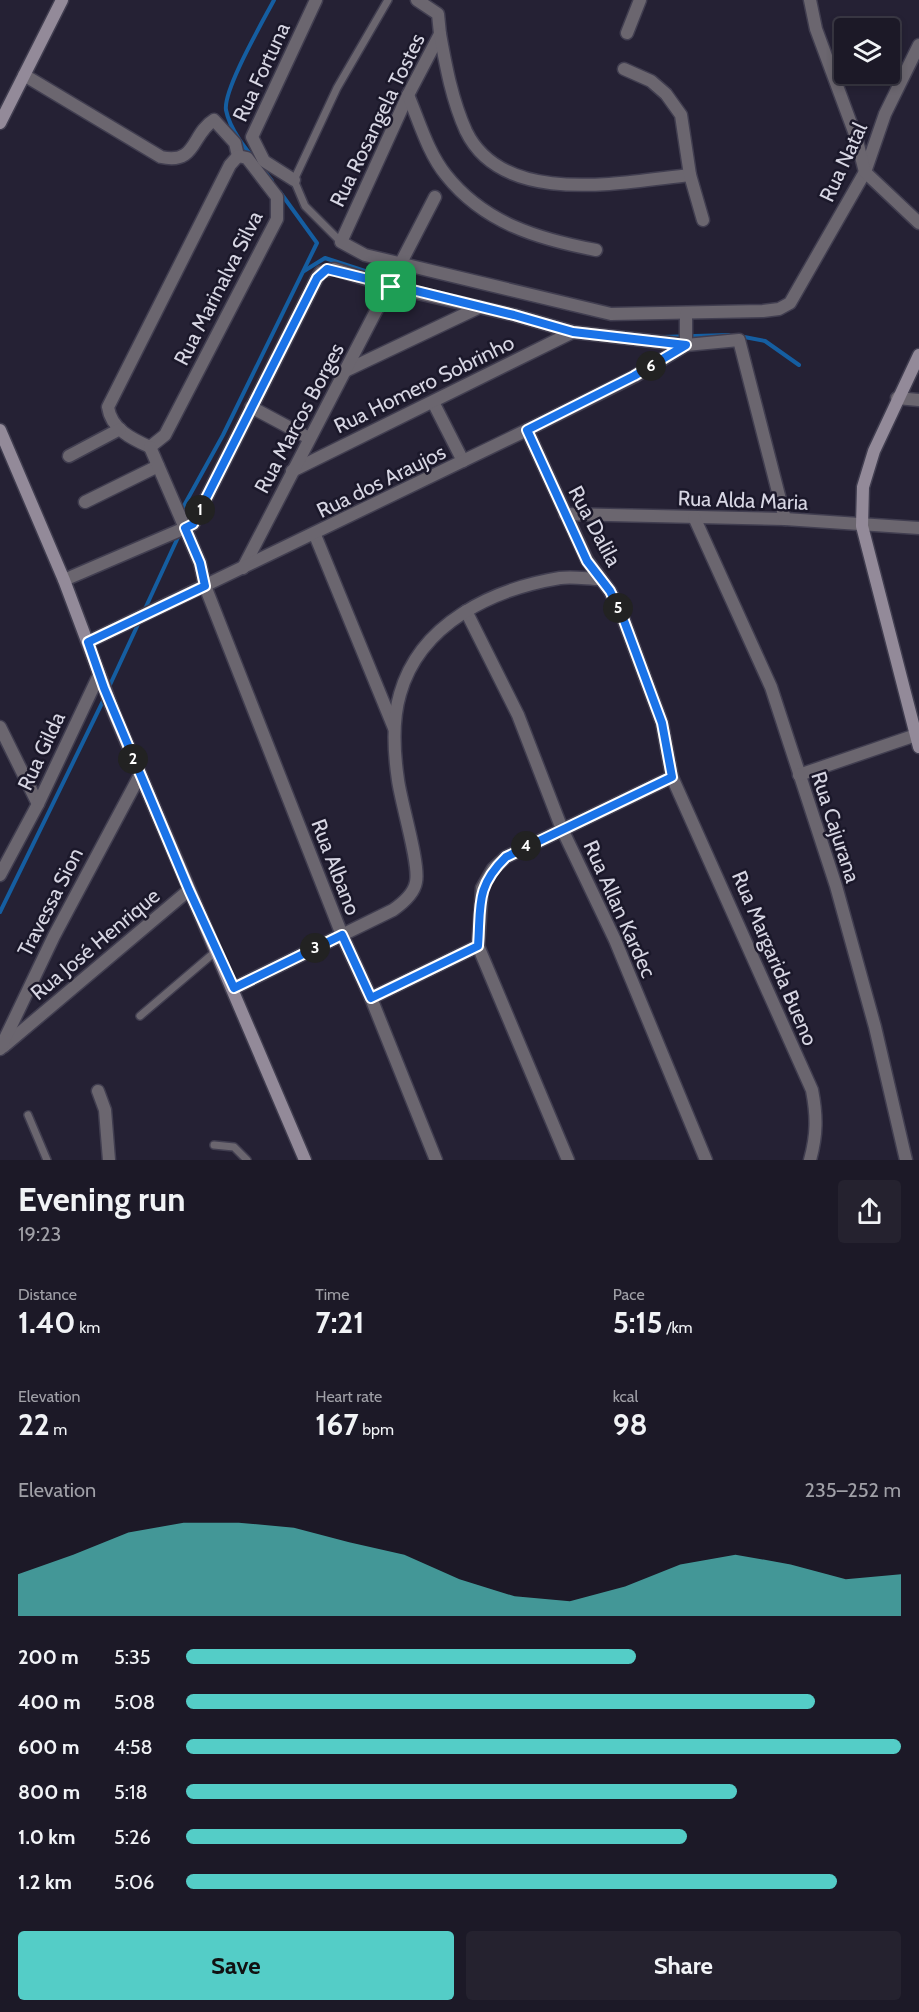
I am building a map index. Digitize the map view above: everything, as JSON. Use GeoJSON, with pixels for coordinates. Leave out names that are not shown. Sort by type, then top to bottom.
{"type":"FeatureCollection","features":[{"type":"Feature","properties":{"kind":"street"},"geometry":{"type":"LineString","coordinates":[[0,123],[62,0]]}},
{"type":"Feature","properties":{"kind":"street","name":"Rua Fortuna"},"geometry":{"type":"LineString","coordinates":[[294,180],[264,161],[252,137],[316,0]]}},
{"type":"Feature","properties":{"kind":"street","name":"Rua Rosangela Tostes"},"geometry":{"type":"LineString","coordinates":[[341,242],[408,95],[440,34],[438,14],[417,0]]}},
{"type":"Feature","properties":{"kind":"street"},"geometry":{"type":"LineString","coordinates":[[627,33],[640,0]]}},
{"type":"Feature","properties":{"kind":"street"},"geometry":{"type":"LineString","coordinates":[[810,0],[816,29],[855,137],[865,172],[919,223]]}},
{"type":"Feature","properties":{"kind":"street"},"geometry":{"type":"LineString","coordinates":[[440,34],[449,83],[467,133],[484,156],[516,175],[558,184],[690,175]]}},
{"type":"Feature","properties":{"kind":"street","name":"Rua Natal"},"geometry":{"type":"LineString","coordinates":[[687,317],[778,309],[790,303],[865,172],[885,114],[919,45]]}},
{"type":"Feature","properties":{"kind":"street"},"geometry":{"type":"LineString","coordinates":[[624,69],[651,81],[666,94],[681,115],[690,175],[703,220]]}},
{"type":"Feature","properties":{"kind":"street"},"geometry":{"type":"LineString","coordinates":[[24,75],[161,157],[173,160],[185,156],[214,120],[236,143],[238,156]]}},
{"type":"Feature","properties":{"kind":"street"},"geometry":{"type":"LineString","coordinates":[[408,95],[446,175],[477,205],[505,224],[535,236],[596,250]]}},
{"type":"Feature","properties":{"kind":"street","name":"Rua Marinalva Silva"},"geometry":{"type":"LineString","coordinates":[[120,429],[108,412],[111,397],[230,165],[238,156],[247,158],[277,196],[277,219],[165,435],[150,447]]}},
{"type":"Feature","properties":{"kind":"street","name":"Rua Marcos Borges"},"geometry":{"type":"LineString","coordinates":[[243,568],[309,438],[392,286],[435,197]]}},
{"type":"Feature","properties":{"kind":"street"},"geometry":{"type":"LineString","coordinates":[[341,242],[365,255],[401,265],[590,311],[687,317],[686,341]]}},
{"type":"Feature","properties":{"kind":"street"},"geometry":{"type":"LineString","coordinates":[[64,580],[181,525],[193,524],[314,285],[321,272],[327,269],[573,332],[686,341],[740,340],[785,519]]}},
{"type":"Feature","properties":{"kind":"street"},"geometry":{"type":"LineString","coordinates":[[345,371],[480,307]]}},
{"type":"Feature","properties":{"kind":"street","name":"Rua Homero Sobrinho"},"geometry":{"type":"LineString","coordinates":[[292,471],[573,332]]}},
{"type":"Feature","properties":{"kind":"street","name":"Rua dos Araujos"},"geometry":{"type":"LineString","coordinates":[[88,642],[315,535],[527,430],[634,376],[686,341]]}},
{"type":"Feature","properties":{"kind":"street"},"geometry":{"type":"LineString","coordinates":[[799,775],[917,741],[862,526],[863,487],[874,451],[919,355]]}},
{"type":"Feature","properties":{"kind":"street"},"geometry":{"type":"LineString","coordinates":[[897,398],[919,400]]}},
{"type":"Feature","properties":{"kind":"street"},"geometry":{"type":"LineString","coordinates":[[433,402],[463,461]]}},
{"type":"Feature","properties":{"kind":"street"},"geometry":{"type":"LineString","coordinates":[[251,407],[309,438]]}},
{"type":"Feature","properties":{"kind":"street"},"geometry":{"type":"LineString","coordinates":[[69,456],[120,429],[131,438],[150,447]]}},
{"type":"Feature","properties":{"kind":"street"},"geometry":{"type":"LineString","coordinates":[[0,430],[64,580],[140,776],[215,952],[234,988],[305,1160]]}},
{"type":"Feature","properties":{"kind":"street","name":"Rua Dalila"},"geometry":{"type":"LineString","coordinates":[[527,430],[587,561],[601,579],[623,618],[662,723],[672,777]]}},
{"type":"Feature","properties":{"kind":"street","name":"Rua Albano"},"geometry":{"type":"LineString","coordinates":[[150,447],[181,525],[200,563],[205,586],[342,935],[371,998],[436,1160]]}},
{"type":"Feature","properties":{"kind":"street"},"geometry":{"type":"LineString","coordinates":[[85,502],[158,466]]}},
{"type":"Feature","properties":{"kind":"street","name":"Rua Alda Maria"},"geometry":{"type":"LineString","coordinates":[[565,514],[785,519],[862,526],[919,528]]}},
{"type":"Feature","properties":{"kind":"street","name":"Rua Cajurana"},"geometry":{"type":"LineString","coordinates":[[694,517],[771,687],[836,886],[872,1016],[906,1160]]}},
{"type":"Feature","properties":{"kind":"street"},"geometry":{"type":"LineString","coordinates":[[315,535],[394,728]]}},
{"type":"Feature","properties":{"kind":"street"},"geometry":{"type":"LineString","coordinates":[[234,988],[393,910],[405,901],[417,882],[398,778],[394,728],[400,694],[411,669],[425,647],[440,630],[466,611],[500,592],[562,578],[601,579]]}},
{"type":"Feature","properties":{"kind":"street","name":"Rua Allan Kardec"},"geometry":{"type":"LineString","coordinates":[[466,611],[518,716],[562,828],[615,940],[706,1160]]}},
{"type":"Feature","properties":{"kind":"street","name":"Rua Gilda"},"geometry":{"type":"LineString","coordinates":[[0,875],[38,804],[99,675]]}},
{"type":"Feature","properties":{"kind":"street"},"geometry":{"type":"LineString","coordinates":[[0,727],[38,804]]}},
{"type":"Feature","properties":{"kind":"street","name":"Travessa Sion"},"geometry":{"type":"LineString","coordinates":[[0,1050],[54,936],[140,776]]}},
{"type":"Feature","properties":{"kind":"street"},"geometry":{"type":"LineString","coordinates":[[568,1160],[478,946],[482,888],[493,869],[506,857],[562,828],[672,777]]}},
{"type":"Feature","properties":{"kind":"street","name":"Rua Margarida Bueno"},"geometry":{"type":"LineString","coordinates":[[672,777],[715,867],[812,1090],[817,1118],[816,1138],[810,1160]]}},
{"type":"Feature","properties":{"kind":"street","name":"Rua José Henrique"},"geometry":{"type":"LineString","coordinates":[[0,1050],[189,890]]}},
{"type":"Feature","properties":{"kind":"street"},"geometry":{"type":"LineString","coordinates":[[371,998],[478,946]]}},
{"type":"Feature","properties":{"kind":"street"},"geometry":{"type":"LineString","coordinates":[[98,1091],[105,1110],[109,1160]]}},
{"type":"Feature","properties":{"kind":"lane"},"geometry":{"type":"LineString","coordinates":[[341,242],[305,207],[294,180],[338,88],[388,0]]}},
{"type":"Feature","properties":{"kind":"lane"},"geometry":{"type":"LineString","coordinates":[[141,1016],[215,952]]}},
{"type":"Feature","properties":{"kind":"lane"},"geometry":{"type":"LineString","coordinates":[[28,1115],[47,1160]]}},
{"type":"Feature","properties":{"kind":"lane"},"geometry":{"type":"LineString","coordinates":[[214,1145],[234,1147],[247,1160]]}},
{"type":"Feature","properties":{"kind":"waterway"},"geometry":{"type":"LineString","coordinates":[[272,181],[239,139],[226,110],[227,100],[237,72],[274,0]]}},
{"type":"Feature","properties":{"kind":"waterway"},"geometry":{"type":"LineString","coordinates":[[181,511],[223,435],[317,243],[280,192]]}},
{"type":"Feature","properties":{"kind":"waterway"},"geometry":{"type":"LineString","coordinates":[[304,271],[325,258],[408,285]]}},
{"type":"Feature","properties":{"kind":"waterway"},"geometry":{"type":"LineString","coordinates":[[661,337],[729,335]]}},
{"type":"Feature","properties":{"kind":"waterway"},"geometry":{"type":"LineString","coordinates":[[739,336],[765,341],[799,365]]}},
{"type":"Feature","properties":{"kind":"waterway"},"geometry":{"type":"LineString","coordinates":[[144,611],[180,533]]}},
{"type":"Feature","properties":{"kind":"waterway"},"geometry":{"type":"LineString","coordinates":[[109,687],[140,620]]}},
{"type":"Feature","properties":{"kind":"waterway"},"geometry":{"type":"LineString","coordinates":[[0,912],[105,697]]}},
{"type":"Feature","properties":{"kind":"route"},"geometry":{"type":"LineString","coordinates":[[334,269],[391,287],[514,315],[573,332],[686,345],[634,376],[527,430],[587,561],[610,591],[623,618],[662,723],[672,777],[562,828],[506,857],[493,869],[482,888],[478,946],[425,972],[371,998],[342,935],[234,988],[215,952],[104,688],[88,642],[205,586],[200,563],[185,528],[193,524],[321,272],[334,269]]}}]}
